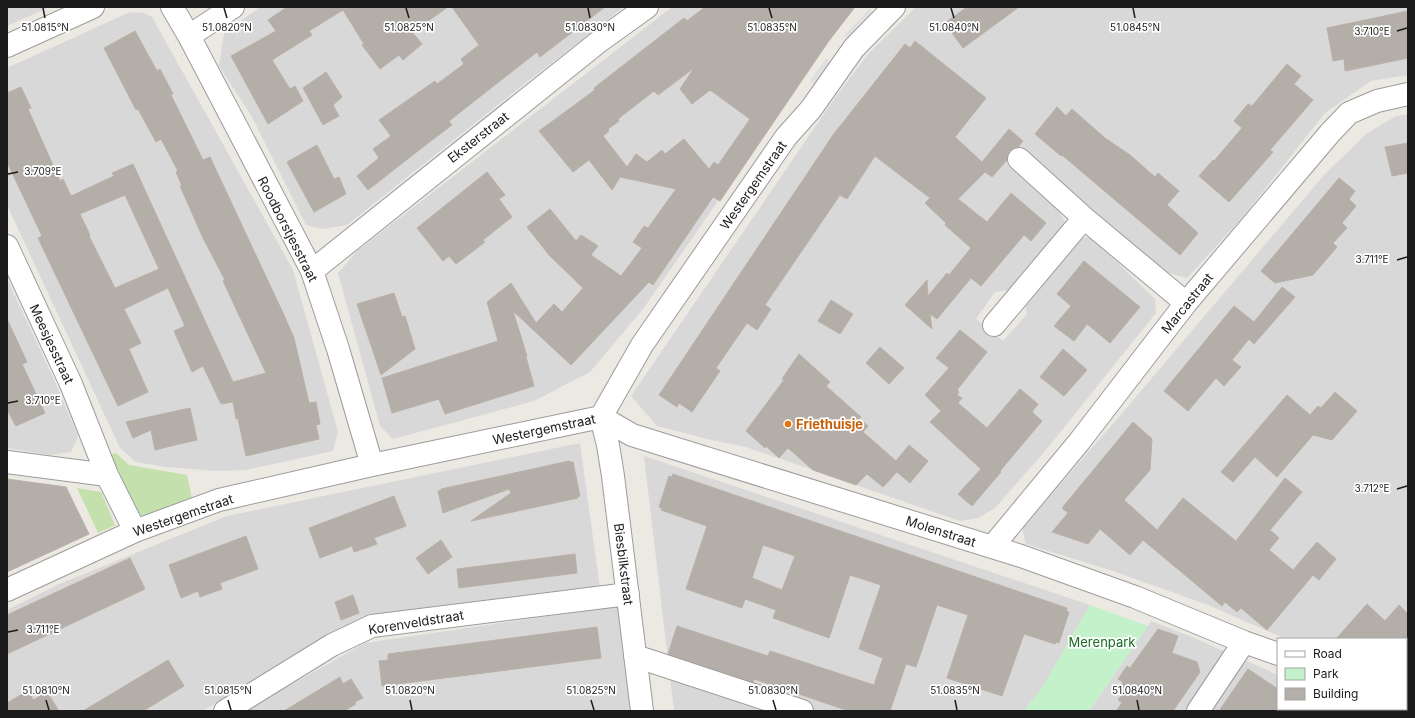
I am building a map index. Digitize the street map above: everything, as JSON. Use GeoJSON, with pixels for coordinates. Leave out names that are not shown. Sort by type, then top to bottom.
{"type":"FeatureCollection","features":[{"type":"Feature","properties":{"kind":"street"},"geometry":{"type":"LineString","coordinates":[[7,46],[93,7]]}},
{"type":"Feature","properties":{"kind":"street","name":"Roodborstjesstraat"},"geometry":{"type":"LineString","coordinates":[[172,7],[189,36],[312,271],[338,350],[372,465]]}},
{"type":"Feature","properties":{"kind":"street"},"geometry":{"type":"LineString","coordinates":[[189,36],[233,7]]}},
{"type":"Feature","properties":{"kind":"street","name":"Eksterstraat"},"geometry":{"type":"LineString","coordinates":[[312,271],[595,45],[647,7]]}},
{"type":"Feature","properties":{"kind":"street","name":"Westergemstraat"},"geometry":{"type":"LineString","coordinates":[[7,590],[135,531],[219,500],[372,465],[601,417],[642,345],[786,137],[811,108],[854,48],[894,7]]}},
{"type":"Feature","properties":{"kind":"street","name":"Marcastraat"},"geometry":{"type":"LineString","coordinates":[[992,547],[1079,442],[1186,303],[1325,139],[1349,113],[1377,101],[1408,94]]}},
{"type":"Feature","properties":{"kind":"street"},"geometry":{"type":"LineString","coordinates":[[1019,159],[1084,218],[1186,303]]}},
{"type":"Feature","properties":{"kind":"street"},"geometry":{"type":"LineString","coordinates":[[994,325],[1084,218]]}},
{"type":"Feature","properties":{"kind":"street","name":"Meesjesstraat"},"geometry":{"type":"LineString","coordinates":[[7,246],[70,384],[107,475],[135,531]]}},
{"type":"Feature","properties":{"kind":"street","name":"Molenstraat"},"geometry":{"type":"LineString","coordinates":[[601,417],[632,435],[855,503],[1021,556],[1135,597],[1244,642],[1277,654]]}},
{"type":"Feature","properties":{"kind":"street","name":"Biesbilkstraat"},"geometry":{"type":"LineString","coordinates":[[601,417],[612,470],[642,711]]}},
{"type":"Feature","properties":{"kind":"street"},"geometry":{"type":"LineString","coordinates":[[7,462],[107,475]]}},
{"type":"Feature","properties":{"kind":"street","name":"Korenveldstraat"},"geometry":{"type":"LineString","coordinates":[[225,711],[332,645],[372,626],[628,594]]}},
{"type":"Feature","properties":{"kind":"street"},"geometry":{"type":"LineString","coordinates":[[1198,711],[1244,642]]}},
{"type":"Feature","properties":{"kind":"street"},"geometry":{"type":"LineString","coordinates":[[635,656],[802,711]]}},
{"type":"Feature","properties":{"kind":"shaded area"},"geometry":{"type":"Polygon","coordinates":[[[7,7],[50,7],[7,26],[7,7]]]}},
{"type":"Feature","properties":{"kind":"shaded area"},"geometry":{"type":"Polygon","coordinates":[[[260,7],[624,7],[347,225],[322,229],[306,225],[252,117],[219,66],[224,33],[260,7]]]}},
{"type":"Feature","properties":{"kind":"shaded area"},"geometry":{"type":"Polygon","coordinates":[[[672,7],[853,7],[643,309],[590,372],[534,401],[393,439],[380,426],[338,273],[357,251],[672,7]]]}},
{"type":"Feature","properties":{"kind":"shaded area"},"geometry":{"type":"Polygon","coordinates":[[[916,7],[1408,7],[1408,75],[1371,81],[1325,113],[1242,218],[1187,278],[1165,272],[1023,150],[1009,162],[1058,208],[1065,223],[1062,233],[1013,289],[995,292],[976,319],[1003,341],[1027,314],[1024,298],[1073,241],[1087,237],[1094,240],[1155,299],[1156,313],[1046,450],[995,508],[978,518],[960,521],[746,447],[711,440],[657,426],[631,396],[837,95],[869,53],[916,7]]]}},
{"type":"Feature","properties":{"kind":"shaded area"},"geometry":{"type":"Polygon","coordinates":[[[869,9],[874,14],[849,41],[844,36],[869,9]]]}},
{"type":"Feature","properties":{"kind":"shaded area"},"geometry":{"type":"Polygon","coordinates":[[[130,12],[143,13],[152,17],[293,270],[338,432],[333,451],[246,470],[215,471],[166,467],[136,462],[120,448],[7,205],[7,68],[130,12]]]}},
{"type":"Feature","properties":{"kind":"shaded area"},"geometry":{"type":"Polygon","coordinates":[[[826,58],[831,62],[816,85],[810,81],[826,58]]]}},
{"type":"Feature","properties":{"kind":"shaded area"},"geometry":{"type":"Polygon","coordinates":[[[1408,114],[1408,683],[1407,638],[1284,638],[1208,605],[1113,571],[1026,544],[1022,528],[1118,418],[1324,175],[1366,134],[1396,116],[1408,114]]]}},
{"type":"Feature","properties":{"kind":"shaded area"},"geometry":{"type":"Polygon","coordinates":[[[7,279],[56,384],[78,436],[71,452],[50,455],[7,448],[7,279]]]}},
{"type":"Feature","properties":{"kind":"shaded area"},"geometry":{"type":"Polygon","coordinates":[[[580,443],[600,589],[367,622],[316,641],[203,711],[7,711],[7,610],[57,585],[227,516],[580,443]]]}},
{"type":"Feature","properties":{"kind":"shaded area"},"geometry":{"type":"Polygon","coordinates":[[[644,456],[1090,605],[1042,688],[1024,711],[674,711],[644,456]]]}},
{"type":"Feature","properties":{"kind":"shaded area"},"geometry":{"type":"Polygon","coordinates":[[[638,605],[651,711],[244,711],[365,643],[604,608],[638,605]]]}},
{"type":"Feature","properties":{"kind":"shaded area"},"geometry":{"type":"Polygon","coordinates":[[[1151,621],[1192,637],[1277,675],[1277,710],[1367,711],[1089,711],[1151,621]]]}},
{"type":"Feature","properties":{"kind":"green space"},"geometry":{"type":"Polygon","coordinates":[[[116,453],[129,465],[187,475],[192,499],[147,516],[141,515],[137,512],[111,455],[116,453]]]}},
{"type":"Feature","properties":{"kind":"green space"},"geometry":{"type":"Polygon","coordinates":[[[77,488],[101,492],[115,525],[98,533],[77,488]]]}},
{"type":"Feature","properties":{"kind":"green space","name":"Merenpark"},"geometry":{"type":"Polygon","coordinates":[[[1090,605],[1148,626],[1089,711],[1024,711],[1042,688],[1090,605]]]}},
{"type":"Feature","properties":{"kind":"building"},"geometry":{"type":"Polygon","coordinates":[[[287,7],[448,7],[413,33],[422,44],[403,60],[399,55],[380,69],[362,45],[364,44],[343,10],[309,31],[312,35],[272,60],[290,89],[295,86],[303,101],[268,124],[231,56],[276,31],[268,20],[287,7]]]}},
{"type":"Feature","properties":{"kind":"building"},"geometry":{"type":"Polygon","coordinates":[[[452,7],[605,7],[540,57],[537,52],[449,121],[452,125],[368,190],[357,176],[379,158],[373,149],[391,136],[379,120],[435,81],[437,84],[464,64],[461,59],[479,45],[452,7]]]}},
{"type":"Feature","properties":{"kind":"building"},"geometry":{"type":"Polygon","coordinates":[[[705,7],[855,7],[828,42],[720,201],[713,197],[653,285],[649,282],[571,365],[513,311],[527,356],[526,357],[534,386],[445,414],[439,399],[392,413],[382,378],[498,341],[487,302],[511,283],[536,323],[554,304],[562,312],[583,288],[549,255],[527,227],[550,209],[576,241],[581,235],[598,246],[591,255],[621,276],[642,248],[633,242],[644,226],[648,228],[676,189],[620,177],[612,190],[589,160],[573,172],[539,131],[595,90],[594,88],[684,18],[687,21],[705,7]],[[694,68],[658,95],[654,91],[618,119],[619,121],[608,129],[609,131],[603,136],[627,167],[636,154],[647,162],[662,150],[665,154],[684,139],[709,169],[714,162],[718,165],[750,119],[710,90],[692,104],[680,89],[694,68]]]}},
{"type":"Feature","properties":{"kind":"building"},"geometry":{"type":"Polygon","coordinates":[[[967,7],[1019,7],[963,48],[945,23],[967,7]]]}},
{"type":"Feature","properties":{"kind":"building"},"geometry":{"type":"Polygon","coordinates":[[[1408,11],[1408,58],[1345,71],[1344,59],[1333,61],[1327,28],[1408,11]]]}},
{"type":"Feature","properties":{"kind":"building"},"geometry":{"type":"Polygon","coordinates":[[[135,31],[157,71],[160,69],[203,160],[210,157],[294,338],[309,403],[316,402],[320,424],[316,425],[319,439],[246,456],[233,402],[221,404],[203,366],[192,372],[174,331],[185,326],[168,288],[124,309],[141,343],[129,349],[148,392],[118,406],[38,238],[42,236],[7,162],[7,93],[21,87],[31,108],[28,109],[60,181],[63,179],[71,196],[114,176],[112,173],[133,164],[233,382],[266,373],[223,281],[225,280],[203,238],[180,186],[182,186],[176,172],[178,171],[161,139],[156,142],[138,109],[136,110],[104,48],[135,31]],[[125,195],[80,214],[90,235],[89,236],[115,288],[159,269],[125,195]]]}},
{"type":"Feature","properties":{"kind":"building"},"geometry":{"type":"Polygon","coordinates":[[[915,41],[986,98],[955,137],[982,162],[1009,129],[1023,141],[1018,147],[1015,147],[1010,151],[1007,156],[1007,160],[992,177],[985,172],[958,199],[987,222],[1011,193],[1046,223],[1031,241],[1024,235],[981,286],[971,278],[937,319],[930,314],[932,329],[905,305],[927,280],[928,296],[947,273],[949,275],[971,248],[945,225],[946,223],[925,203],[930,198],[875,156],[847,199],[840,195],[765,305],[771,309],[757,330],[747,323],[716,368],[720,371],[692,412],[679,403],[677,407],[659,395],[833,135],[905,44],[910,48],[915,41]]]}},
{"type":"Feature","properties":{"kind":"building"},"geometry":{"type":"Polygon","coordinates":[[[1287,64],[1301,76],[1294,84],[1313,100],[1270,150],[1273,152],[1229,202],[1199,176],[1242,128],[1234,121],[1248,104],[1252,106],[1287,64]]]}},
{"type":"Feature","properties":{"kind":"building"},"geometry":{"type":"Polygon","coordinates":[[[326,72],[342,97],[333,105],[339,116],[323,125],[303,88],[326,72]]]}},
{"type":"Feature","properties":{"kind":"building"},"geometry":{"type":"Polygon","coordinates":[[[1057,107],[1066,116],[1072,109],[1105,138],[1130,155],[1155,177],[1158,173],[1179,191],[1167,205],[1198,233],[1180,255],[1035,134],[1057,107]]]}},
{"type":"Feature","properties":{"kind":"building"},"geometry":{"type":"Polygon","coordinates":[[[1408,143],[1408,173],[1392,176],[1385,147],[1408,143]]]}},
{"type":"Feature","properties":{"kind":"building"},"geometry":{"type":"Polygon","coordinates":[[[317,145],[334,179],[339,177],[346,194],[314,212],[287,162],[317,145]]]}},
{"type":"Feature","properties":{"kind":"building"},"geometry":{"type":"Polygon","coordinates":[[[487,172],[505,195],[499,199],[512,217],[483,240],[485,242],[456,264],[449,256],[443,261],[417,228],[487,172]]]}},
{"type":"Feature","properties":{"kind":"building"},"geometry":{"type":"Polygon","coordinates":[[[1339,178],[1355,191],[1349,199],[1356,206],[1342,223],[1347,228],[1333,243],[1337,247],[1313,275],[1275,283],[1261,271],[1339,178]]]}},
{"type":"Feature","properties":{"kind":"building"},"geometry":{"type":"Polygon","coordinates":[[[1084,261],[1140,307],[1110,343],[1087,324],[1074,341],[1054,326],[1071,306],[1057,294],[1084,261]]]}},
{"type":"Feature","properties":{"kind":"building"},"geometry":{"type":"Polygon","coordinates":[[[1282,287],[1295,297],[1254,344],[1249,339],[1232,360],[1241,367],[1224,386],[1216,378],[1188,411],[1164,391],[1234,306],[1254,322],[1282,287]]]}},
{"type":"Feature","properties":{"kind":"building"},"geometry":{"type":"Polygon","coordinates":[[[394,293],[402,317],[405,316],[415,349],[381,375],[357,304],[394,293]]]}},
{"type":"Feature","properties":{"kind":"building"},"geometry":{"type":"Polygon","coordinates":[[[831,300],[853,314],[840,334],[818,321],[831,300]]]}},
{"type":"Feature","properties":{"kind":"building"},"geometry":{"type":"Polygon","coordinates":[[[7,319],[27,362],[22,364],[45,413],[16,426],[7,410],[7,319]]]}},
{"type":"Feature","properties":{"kind":"building"},"geometry":{"type":"Polygon","coordinates":[[[960,330],[987,352],[957,390],[959,392],[957,395],[962,398],[958,403],[987,428],[1020,389],[1038,404],[1032,412],[1042,421],[972,506],[958,494],[981,469],[930,422],[941,411],[925,395],[949,368],[936,358],[960,330]]]}},
{"type":"Feature","properties":{"kind":"building"},"geometry":{"type":"Polygon","coordinates":[[[880,347],[904,368],[889,384],[866,363],[880,347]]]}},
{"type":"Feature","properties":{"kind":"building"},"geometry":{"type":"Polygon","coordinates":[[[1063,349],[1087,370],[1064,396],[1040,377],[1063,349]]]}},
{"type":"Feature","properties":{"kind":"building"},"geometry":{"type":"Polygon","coordinates":[[[799,354],[830,382],[826,386],[861,417],[859,418],[868,426],[863,432],[896,461],[909,445],[928,461],[910,483],[897,472],[883,487],[867,474],[856,485],[813,470],[788,448],[779,458],[746,431],[784,380],[782,379],[799,354]]]}},
{"type":"Feature","properties":{"kind":"building"},"geometry":{"type":"Polygon","coordinates":[[[1335,392],[1357,411],[1332,440],[1313,435],[1277,477],[1255,457],[1233,482],[1221,472],[1287,395],[1310,415],[1318,406],[1321,408],[1335,392]]]}},
{"type":"Feature","properties":{"kind":"building"},"geometry":{"type":"Polygon","coordinates":[[[190,408],[197,440],[155,450],[151,430],[133,438],[126,422],[190,408]]]}},
{"type":"Feature","properties":{"kind":"building"},"geometry":{"type":"Polygon","coordinates":[[[1133,422],[1152,439],[1150,470],[1124,500],[1157,530],[1183,498],[1236,541],[1285,478],[1302,492],[1270,530],[1279,538],[1269,550],[1293,570],[1317,542],[1336,559],[1319,580],[1313,575],[1267,630],[1241,608],[1237,612],[1225,602],[1222,606],[1143,540],[1130,555],[1100,529],[1088,544],[1052,532],[1068,513],[1062,508],[1133,422]]]}},
{"type":"Feature","properties":{"kind":"building"},"geometry":{"type":"Polygon","coordinates":[[[569,461],[573,462],[580,496],[577,497],[578,498],[471,521],[511,493],[509,489],[443,513],[438,491],[441,489],[569,461]]]}},
{"type":"Feature","properties":{"kind":"building"},"geometry":{"type":"Polygon","coordinates":[[[673,474],[1067,608],[1066,611],[1069,612],[1059,643],[1056,642],[1055,644],[1024,634],[1002,696],[947,678],[968,615],[937,605],[916,667],[906,664],[890,711],[849,711],[754,679],[753,682],[668,654],[677,626],[768,656],[770,651],[874,685],[883,658],[859,649],[881,585],[850,575],[829,638],[773,618],[776,610],[745,599],[742,608],[686,589],[707,526],[661,510],[662,508],[659,507],[669,476],[672,477],[673,474]],[[763,545],[752,578],[782,590],[795,556],[763,545]]]}},
{"type":"Feature","properties":{"kind":"building"},"geometry":{"type":"Polygon","coordinates":[[[7,479],[66,487],[89,534],[7,572],[7,479]]]}},
{"type":"Feature","properties":{"kind":"building"},"geometry":{"type":"Polygon","coordinates":[[[394,496],[406,526],[374,538],[377,544],[369,547],[354,552],[352,546],[320,558],[309,528],[394,496]]]}},
{"type":"Feature","properties":{"kind":"building"},"geometry":{"type":"Polygon","coordinates":[[[246,536],[258,569],[220,583],[222,589],[200,597],[198,591],[181,598],[169,565],[246,536]]]}},
{"type":"Feature","properties":{"kind":"building"},"geometry":{"type":"Polygon","coordinates":[[[441,540],[452,557],[428,574],[416,558],[441,540]]]}},
{"type":"Feature","properties":{"kind":"building"},"geometry":{"type":"Polygon","coordinates":[[[575,554],[577,573],[459,588],[457,569],[575,554]]]}},
{"type":"Feature","properties":{"kind":"building"},"geometry":{"type":"Polygon","coordinates":[[[130,558],[145,589],[7,654],[7,615],[130,558]]]}},
{"type":"Feature","properties":{"kind":"building"},"geometry":{"type":"Polygon","coordinates":[[[353,595],[359,613],[341,620],[335,602],[353,595]]]}},
{"type":"Feature","properties":{"kind":"building"},"geometry":{"type":"Polygon","coordinates":[[[1367,604],[1385,621],[1399,605],[1408,614],[1408,639],[1337,638],[1367,604]]]}},
{"type":"Feature","properties":{"kind":"building"},"geometry":{"type":"Polygon","coordinates":[[[597,627],[601,658],[382,686],[379,661],[388,660],[388,654],[597,627]]]}},
{"type":"Feature","properties":{"kind":"building"},"geometry":{"type":"Polygon","coordinates":[[[1158,629],[1178,636],[1172,653],[1197,662],[1200,672],[1173,711],[1116,711],[1122,703],[1118,700],[1126,689],[1121,685],[1123,682],[1118,679],[1127,666],[1130,668],[1158,629]]]}},
{"type":"Feature","properties":{"kind":"building"},"geometry":{"type":"Polygon","coordinates":[[[168,660],[184,686],[148,708],[142,711],[83,711],[168,660]]]}},
{"type":"Feature","properties":{"kind":"building"},"geometry":{"type":"Polygon","coordinates":[[[1248,669],[1277,688],[1278,711],[1219,711],[1248,669]]]}},
{"type":"Feature","properties":{"kind":"building"},"geometry":{"type":"Polygon","coordinates":[[[340,677],[343,684],[351,679],[363,698],[355,702],[356,704],[344,711],[284,711],[340,677]]]}},
{"type":"Feature","properties":{"kind":"building"},"geometry":{"type":"Polygon","coordinates":[[[29,690],[33,700],[47,692],[59,711],[7,711],[7,703],[29,690]]]}},
{"type":"Feature","properties":{"kind":"place","name":"Friethuisje"},"geometry":{"type":"Point","coordinates":[788,424]}}]}
